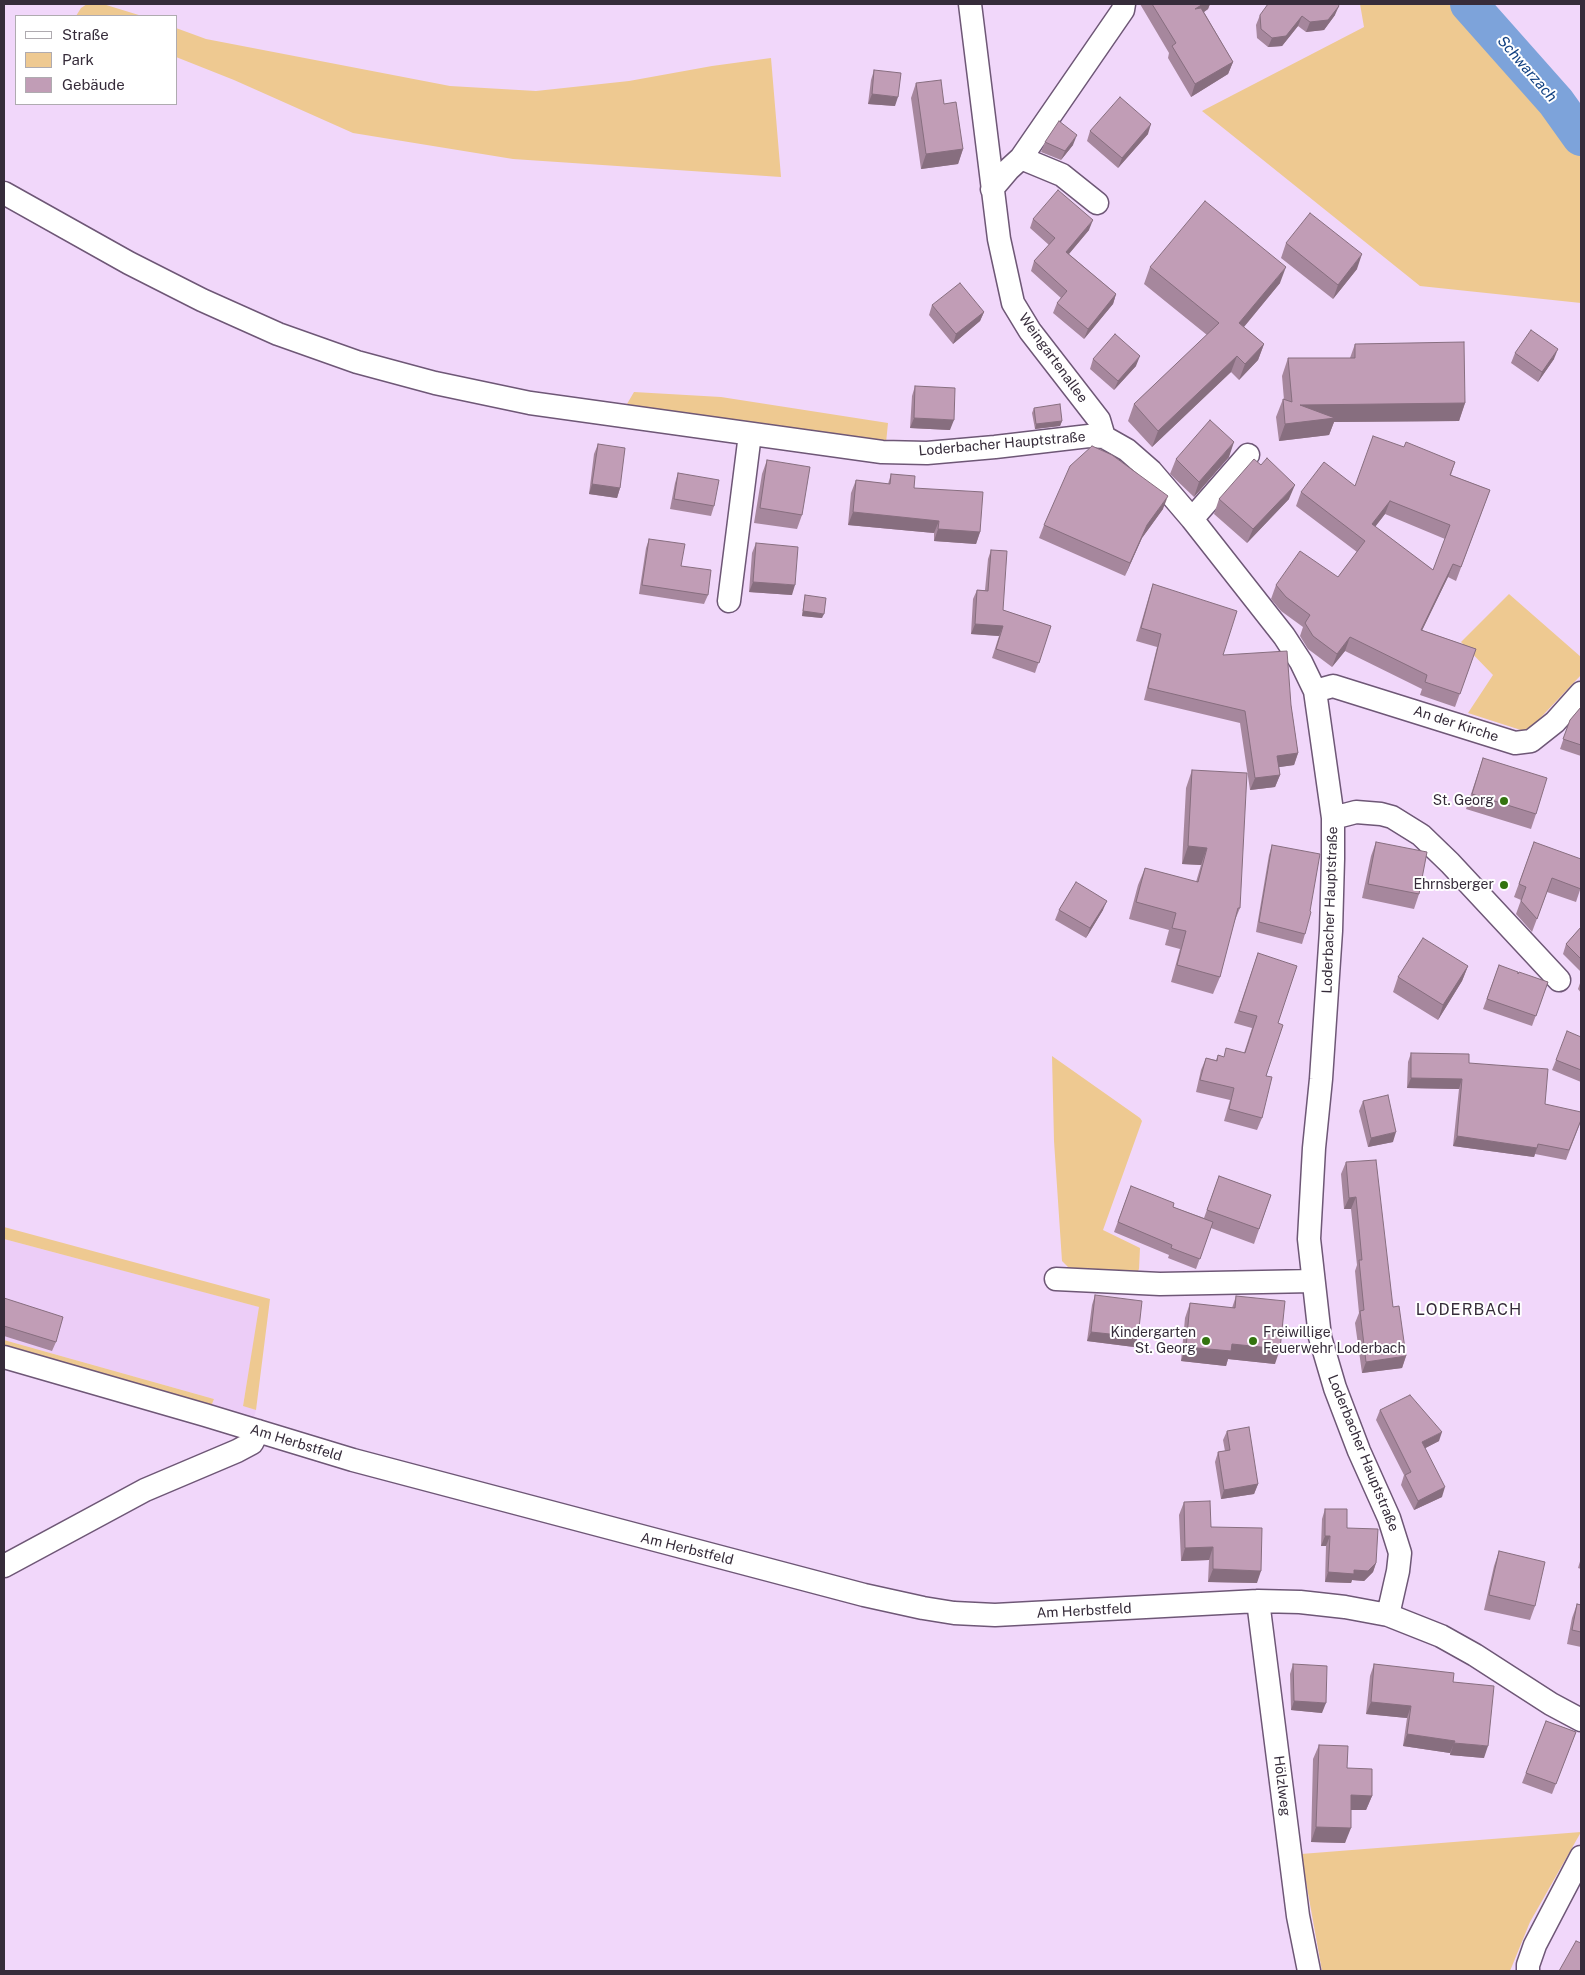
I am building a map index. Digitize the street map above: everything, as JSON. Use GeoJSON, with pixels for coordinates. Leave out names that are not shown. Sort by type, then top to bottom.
{"type":"FeatureCollection","features":[{"type":"Feature","properties":{"kind":"street","name":"Weingartenallee"},"geometry":{"type":"LineString","coordinates":[[970,4],[999,239],[1013,303],[1030,332],[1099,420],[1104,437]]}},
{"type":"Feature","properties":{"kind":"street"},"geometry":{"type":"LineString","coordinates":[[992,189],[1021,158],[1123,10],[1124,4]]}},
{"type":"Feature","properties":{"kind":"street"},"geometry":{"type":"LineString","coordinates":[[1021,158],[1062,175],[1097,204]]}},
{"type":"Feature","properties":{"kind":"street","name":"Loderbacher Hauptstraße"},"geometry":{"type":"LineString","coordinates":[[4,193],[129,263],[202,300],[278,334],[357,362],[435,383],[530,403],[882,452],[927,453],[1089,436],[1104,437],[1128,450],[1151,471],[1192,519],[1284,636],[1301,662],[1315,691],[1333,818],[1331,931],[1309,1239],[1320,1337],[1335,1388],[1359,1451],[1389,1518],[1400,1552],[1398,1571],[1388,1615]]}},
{"type":"Feature","properties":{"kind":"street"},"geometry":{"type":"LineString","coordinates":[[729,601],[750,434]]}},
{"type":"Feature","properties":{"kind":"street"},"geometry":{"type":"LineString","coordinates":[[1192,519],[1248,455]]}},
{"type":"Feature","properties":{"kind":"street","name":"An der Kirche"},"geometry":{"type":"LineString","coordinates":[[1315,691],[1334,686],[1515,743],[1531,741],[1555,722],[1581,693]]}},
{"type":"Feature","properties":{"kind":"street"},"geometry":{"type":"LineString","coordinates":[[1333,818],[1356,812],[1381,814],[1392,817],[1421,834],[1559,980]]}},
{"type":"Feature","properties":{"kind":"street"},"geometry":{"type":"LineString","coordinates":[[1056,1279],[1160,1284],[1313,1281]]}},
{"type":"Feature","properties":{"kind":"street","name":"Am Herbstfeld"},"geometry":{"type":"LineString","coordinates":[[4,1357],[353,1460],[563,1517],[864,1595],[923,1608],[954,1613],[994,1615],[1258,1601],[1300,1602],[1345,1607],[1388,1615]]}},
{"type":"Feature","properties":{"kind":"street"},"geometry":{"type":"LineString","coordinates":[[4,1566],[145,1490],[237,1451],[252,1443],[258,1431]]}},
{"type":"Feature","properties":{"kind":"street","name":"Hölzlweg"},"geometry":{"type":"LineString","coordinates":[[1258,1601],[1298,1916],[1309,1971]]}},
{"type":"Feature","properties":{"kind":"street"},"geometry":{"type":"LineString","coordinates":[[1388,1615],[1449,1641],[1475,1655],[1551,1704],[1581,1720]]}},
{"type":"Feature","properties":{"kind":"street"},"geometry":{"type":"LineString","coordinates":[[1528,1971],[1528,1965],[1535,1945],[1581,1857]]}},
{"type":"Feature","properties":{"kind":"shaded area"},"geometry":{"type":"Polygon","coordinates":[[[4,1239],[260,1307],[243,1405],[256,1410],[254,1418],[210,1409],[214,1399],[4,1340],[4,1239]]]}},
{"type":"Feature","properties":{"kind":"green space"},"geometry":{"type":"Polygon","coordinates":[[[87,4],[103,4],[139,15],[77,15],[81,8],[87,4]]]}},
{"type":"Feature","properties":{"kind":"green space"},"geometry":{"type":"Polygon","coordinates":[[[1360,4],[1493,4],[1520,35],[1581,116],[1581,303],[1420,286],[1202,111],[1364,27],[1360,4]]]}},
{"type":"Feature","properties":{"kind":"green space"},"geometry":{"type":"Polygon","coordinates":[[[178,29],[206,39],[450,86],[536,91],[629,81],[712,66],[771,58],[781,177],[513,159],[353,133],[234,80],[178,58],[178,29]]]}},
{"type":"Feature","properties":{"kind":"green space"},"geometry":{"type":"Polygon","coordinates":[[[634,392],[721,397],[888,423],[886,443],[647,410],[627,404],[634,392]]]}},
{"type":"Feature","properties":{"kind":"green space"},"geometry":{"type":"Polygon","coordinates":[[[1509,594],[1581,657],[1581,675],[1527,732],[1468,713],[1493,675],[1461,642],[1509,594]]]}},
{"type":"Feature","properties":{"kind":"green space"},"geometry":{"type":"Polygon","coordinates":[[[1052,1056],[1142,1121],[1103,1230],[1140,1248],[1139,1269],[1137,1273],[1070,1269],[1062,1261],[1054,1141],[1052,1056]]]}},
{"type":"Feature","properties":{"kind":"green space"},"geometry":{"type":"Polygon","coordinates":[[[4,1227],[270,1299],[256,1410],[243,1406],[259,1307],[4,1239],[4,1227]]]}},
{"type":"Feature","properties":{"kind":"green space"},"geometry":{"type":"Polygon","coordinates":[[[4,1340],[214,1399],[210,1409],[4,1350],[4,1340]]]}},
{"type":"Feature","properties":{"kind":"green space"},"geometry":{"type":"Polygon","coordinates":[[[1581,1832],[1530,1922],[1510,1971],[1322,1971],[1301,1854],[1581,1832]]]}},
{"type":"Feature","properties":{"kind":"building"},"geometry":{"type":"Polygon","coordinates":[[[1152,4],[1203,4],[1195,9],[1201,8],[1233,62],[1195,84],[1172,46],[1176,43],[1152,4]]]}},
{"type":"Feature","properties":{"kind":"building"},"geometry":{"type":"Polygon","coordinates":[[[1268,4],[1338,4],[1339,6],[1328,20],[1310,22],[1302,16],[1286,36],[1272,38],[1261,29],[1260,15],[1268,4]]]}},
{"type":"Feature","properties":{"kind":"building"},"geometry":{"type":"Polygon","coordinates":[[[874,70],[901,73],[898,97],[872,94],[874,70]]]}},
{"type":"Feature","properties":{"kind":"building"},"geometry":{"type":"Polygon","coordinates":[[[941,80],[944,104],[956,102],[963,149],[926,154],[916,83],[941,80]]]}},
{"type":"Feature","properties":{"kind":"building"},"geometry":{"type":"Polygon","coordinates":[[[1120,97],[1151,124],[1122,158],[1090,131],[1120,97]]]}},
{"type":"Feature","properties":{"kind":"building"},"geometry":{"type":"Polygon","coordinates":[[[1059,121],[1077,135],[1065,151],[1045,142],[1059,121]]]}},
{"type":"Feature","properties":{"kind":"building"},"geometry":{"type":"Polygon","coordinates":[[[1058,190],[1093,220],[1066,252],[1116,294],[1088,329],[1057,303],[1067,291],[1034,261],[1055,238],[1033,219],[1058,190]]]}},
{"type":"Feature","properties":{"kind":"building"},"geometry":{"type":"Polygon","coordinates":[[[1205,201],[1286,267],[1239,323],[1264,344],[1245,364],[1237,356],[1158,431],[1134,404],[1219,323],[1150,267],[1205,201]]]}},
{"type":"Feature","properties":{"kind":"building"},"geometry":{"type":"Polygon","coordinates":[[[1310,213],[1362,254],[1338,285],[1286,243],[1310,213]]]}},
{"type":"Feature","properties":{"kind":"building"},"geometry":{"type":"Polygon","coordinates":[[[960,283],[984,312],[956,334],[932,305],[960,283]]]}},
{"type":"Feature","properties":{"kind":"building"},"geometry":{"type":"Polygon","coordinates":[[[1531,330],[1558,349],[1542,372],[1515,353],[1531,330]]]}},
{"type":"Feature","properties":{"kind":"building"},"geometry":{"type":"Polygon","coordinates":[[[1115,334],[1140,356],[1118,381],[1093,359],[1115,334]]]}},
{"type":"Feature","properties":{"kind":"building"},"geometry":{"type":"Polygon","coordinates":[[[1464,342],[1465,403],[1300,405],[1335,418],[1285,424],[1283,399],[1292,402],[1288,358],[1355,358],[1355,344],[1464,342]]]}},
{"type":"Feature","properties":{"kind":"building"},"geometry":{"type":"Polygon","coordinates":[[[915,386],[955,388],[954,420],[914,418],[915,386]]]}},
{"type":"Feature","properties":{"kind":"building"},"geometry":{"type":"Polygon","coordinates":[[[1060,404],[1062,421],[1036,424],[1034,408],[1060,404]]]}},
{"type":"Feature","properties":{"kind":"building"},"geometry":{"type":"Polygon","coordinates":[[[1210,420],[1234,442],[1199,482],[1176,459],[1210,420]]]}},
{"type":"Feature","properties":{"kind":"building"},"geometry":{"type":"Polygon","coordinates":[[[1373,436],[1404,447],[1406,442],[1455,462],[1450,475],[1490,490],[1461,567],[1453,564],[1421,630],[1476,649],[1460,694],[1425,682],[1427,675],[1350,637],[1337,654],[1313,636],[1305,623],[1310,615],[1286,597],[1276,585],[1300,551],[1338,577],[1365,541],[1301,492],[1324,462],[1355,486],[1373,436]],[[1390,501],[1372,524],[1433,570],[1450,525],[1390,501]]]}},
{"type":"Feature","properties":{"kind":"building"},"geometry":{"type":"Polygon","coordinates":[[[598,444],[625,448],[620,488],[592,484],[598,444]]]}},
{"type":"Feature","properties":{"kind":"building"},"geometry":{"type":"Polygon","coordinates":[[[1092,446],[1112,455],[1168,496],[1147,525],[1130,563],[1044,525],[1070,466],[1092,446]]]}},
{"type":"Feature","properties":{"kind":"building"},"geometry":{"type":"Polygon","coordinates":[[[1267,458],[1295,485],[1253,529],[1219,499],[1254,459],[1261,465],[1267,458]]]}},
{"type":"Feature","properties":{"kind":"building"},"geometry":{"type":"Polygon","coordinates":[[[767,460],[810,467],[802,515],[760,508],[767,460]]]}},
{"type":"Feature","properties":{"kind":"building"},"geometry":{"type":"Polygon","coordinates":[[[678,473],[719,480],[714,506],[674,499],[678,473]]]}},
{"type":"Feature","properties":{"kind":"building"},"geometry":{"type":"Polygon","coordinates":[[[891,474],[915,476],[914,488],[983,492],[980,532],[938,529],[939,521],[853,512],[856,480],[890,484],[891,474]]]}},
{"type":"Feature","properties":{"kind":"building"},"geometry":{"type":"Polygon","coordinates":[[[649,539],[685,544],[681,566],[711,570],[708,595],[642,585],[649,539]]]}},
{"type":"Feature","properties":{"kind":"building"},"geometry":{"type":"Polygon","coordinates":[[[756,543],[798,547],[795,585],[753,582],[756,543]]]}},
{"type":"Feature","properties":{"kind":"building"},"geometry":{"type":"Polygon","coordinates":[[[991,550],[1007,551],[1003,610],[1051,626],[1039,663],[996,649],[1003,626],[975,624],[977,590],[988,591],[991,550]]]}},
{"type":"Feature","properties":{"kind":"building"},"geometry":{"type":"Polygon","coordinates":[[[1153,584],[1237,611],[1223,655],[1287,651],[1291,705],[1298,753],[1277,756],[1280,775],[1255,778],[1245,711],[1148,688],[1161,634],[1141,628],[1153,584]]]}},
{"type":"Feature","properties":{"kind":"building"},"geometry":{"type":"Polygon","coordinates":[[[805,595],[826,598],[824,614],[803,611],[805,595]]]}},
{"type":"Feature","properties":{"kind":"building"},"geometry":{"type":"Polygon","coordinates":[[[1581,707],[1581,745],[1563,739],[1570,720],[1581,707]]]}},
{"type":"Feature","properties":{"kind":"building"},"geometry":{"type":"Polygon","coordinates":[[[1483,758],[1547,778],[1536,814],[1472,794],[1483,758]]]}},
{"type":"Feature","properties":{"kind":"building"},"geometry":{"type":"Polygon","coordinates":[[[1192,770],[1247,773],[1240,908],[1238,908],[1220,977],[1177,965],[1186,931],[1172,928],[1176,913],[1136,902],[1145,868],[1198,882],[1207,848],[1188,846],[1192,770]]]}},
{"type":"Feature","properties":{"kind":"building"},"geometry":{"type":"Polygon","coordinates":[[[1376,842],[1427,852],[1419,894],[1368,884],[1376,842]]]}},
{"type":"Feature","properties":{"kind":"building"},"geometry":{"type":"Polygon","coordinates":[[[1534,842],[1581,859],[1581,889],[1552,878],[1537,919],[1521,901],[1526,887],[1519,884],[1534,842]]]}},
{"type":"Feature","properties":{"kind":"building"},"geometry":{"type":"Polygon","coordinates":[[[1272,845],[1320,854],[1311,912],[1305,934],[1259,922],[1272,845]]]}},
{"type":"Feature","properties":{"kind":"building"},"geometry":{"type":"Polygon","coordinates":[[[1076,882],[1107,901],[1090,928],[1059,910],[1076,882]]]}},
{"type":"Feature","properties":{"kind":"building"},"geometry":{"type":"Polygon","coordinates":[[[1581,927],[1581,959],[1566,944],[1581,927]]]}},
{"type":"Feature","properties":{"kind":"building"},"geometry":{"type":"Polygon","coordinates":[[[1423,938],[1468,966],[1443,1005],[1398,977],[1423,938]]]}},
{"type":"Feature","properties":{"kind":"building"},"geometry":{"type":"Polygon","coordinates":[[[1258,953],[1297,966],[1278,1023],[1283,1025],[1266,1076],[1272,1077],[1262,1118],[1229,1109],[1234,1088],[1200,1080],[1206,1058],[1217,1061],[1218,1055],[1224,1057],[1226,1048],[1245,1053],[1257,1016],[1239,1011],[1258,953]]]}},
{"type":"Feature","properties":{"kind":"building"},"geometry":{"type":"Polygon","coordinates":[[[1499,965],[1518,972],[1518,974],[1519,972],[1548,982],[1536,1016],[1487,999],[1499,965]]]}},
{"type":"Feature","properties":{"kind":"building"},"geometry":{"type":"Polygon","coordinates":[[[1567,1031],[1581,1037],[1581,1070],[1556,1060],[1567,1031]]]}},
{"type":"Feature","properties":{"kind":"building"},"geometry":{"type":"Polygon","coordinates":[[[1411,1053],[1469,1054],[1469,1063],[1548,1069],[1545,1104],[1581,1112],[1581,1120],[1569,1150],[1538,1144],[1537,1148],[1457,1136],[1462,1079],[1411,1078],[1411,1053]]]}},
{"type":"Feature","properties":{"kind":"building"},"geometry":{"type":"Polygon","coordinates":[[[1388,1095],[1396,1132],[1371,1138],[1363,1101],[1388,1095]]]}},
{"type":"Feature","properties":{"kind":"building"},"geometry":{"type":"Polygon","coordinates":[[[1376,1160],[1393,1307],[1399,1306],[1406,1356],[1366,1362],[1360,1311],[1364,1310],[1359,1260],[1362,1260],[1356,1197],[1349,1198],[1346,1162],[1376,1160]]]}},
{"type":"Feature","properties":{"kind":"building"},"geometry":{"type":"Polygon","coordinates":[[[1219,1176],[1271,1195],[1259,1229],[1207,1210],[1219,1176]]]}},
{"type":"Feature","properties":{"kind":"building"},"geometry":{"type":"Polygon","coordinates":[[[1131,1186],[1174,1203],[1173,1207],[1213,1222],[1200,1259],[1171,1248],[1172,1245],[1118,1222],[1131,1186]]]}},
{"type":"Feature","properties":{"kind":"building"},"geometry":{"type":"Polygon","coordinates":[[[1095,1295],[1142,1301],[1138,1337],[1091,1332],[1095,1295]]]}},
{"type":"Feature","properties":{"kind":"building"},"geometry":{"type":"Polygon","coordinates":[[[1236,1296],[1285,1301],[1280,1349],[1232,1344],[1231,1351],[1186,1347],[1190,1303],[1235,1308],[1236,1296]]]}},
{"type":"Feature","properties":{"kind":"building"},"geometry":{"type":"Polygon","coordinates":[[[4,1298],[63,1317],[56,1342],[4,1326],[4,1298]]]}},
{"type":"Feature","properties":{"kind":"building"},"geometry":{"type":"Polygon","coordinates":[[[1410,1395],[1442,1432],[1422,1442],[1445,1487],[1418,1501],[1405,1475],[1411,1472],[1380,1410],[1410,1395]]]}},
{"type":"Feature","properties":{"kind":"building"},"geometry":{"type":"Polygon","coordinates":[[[1249,1427],[1258,1484],[1224,1490],[1218,1452],[1230,1450],[1227,1431],[1249,1427]]]}},
{"type":"Feature","properties":{"kind":"building"},"geometry":{"type":"Polygon","coordinates":[[[1210,1501],[1211,1527],[1262,1528],[1261,1571],[1213,1569],[1213,1547],[1185,1548],[1184,1502],[1210,1501]]]}},
{"type":"Feature","properties":{"kind":"building"},"geometry":{"type":"Polygon","coordinates":[[[1325,1509],[1347,1509],[1347,1528],[1378,1529],[1376,1563],[1368,1571],[1354,1570],[1354,1574],[1328,1572],[1330,1536],[1325,1536],[1325,1509]]]}},
{"type":"Feature","properties":{"kind":"building"},"geometry":{"type":"Polygon","coordinates":[[[1499,1551],[1545,1562],[1535,1606],[1489,1595],[1499,1551]]]}},
{"type":"Feature","properties":{"kind":"building"},"geometry":{"type":"Polygon","coordinates":[[[1577,1604],[1581,1605],[1581,1632],[1572,1630],[1577,1604]]]}},
{"type":"Feature","properties":{"kind":"building"},"geometry":{"type":"Polygon","coordinates":[[[1293,1664],[1327,1666],[1326,1703],[1294,1701],[1293,1664]]]}},
{"type":"Feature","properties":{"kind":"building"},"geometry":{"type":"Polygon","coordinates":[[[1374,1664],[1454,1673],[1453,1682],[1494,1686],[1488,1746],[1454,1743],[1455,1741],[1407,1734],[1411,1706],[1371,1702],[1374,1664]]]}},
{"type":"Feature","properties":{"kind":"building"},"geometry":{"type":"Polygon","coordinates":[[[1546,1721],[1576,1732],[1556,1784],[1526,1773],[1546,1721]]]}},
{"type":"Feature","properties":{"kind":"building"},"geometry":{"type":"Polygon","coordinates":[[[1319,1745],[1348,1746],[1347,1768],[1372,1769],[1372,1796],[1351,1795],[1351,1828],[1316,1827],[1319,1745]]]}},
{"type":"Feature","properties":{"kind":"building"},"geometry":{"type":"Polygon","coordinates":[[[1576,1941],[1581,1943],[1581,1971],[1559,1971],[1576,1941]]]}},
{"type":"Feature","properties":{"kind":"waterway","name":"Schwarzach"},"geometry":{"type":"LineString","coordinates":[[1469,4],[1556,102],[1581,137]]}},
{"type":"Feature","properties":{"kind":"place","name":"St. Georg"},"geometry":{"type":"Point","coordinates":[1504,801]}},
{"type":"Feature","properties":{"kind":"place","name":"Ehrnsberger"},"geometry":{"type":"Point","coordinates":[1504,885]}},
{"type":"Feature","properties":{"kind":"place","name":"Kindergarten St. Georg"},"geometry":{"type":"Point","coordinates":[1206,1341]}},
{"type":"Feature","properties":{"kind":"place","name":"Freiwillige Feuerwehr Loderbach"},"geometry":{"type":"Point","coordinates":[1253,1341]}},
{"type":"Feature","properties":{"kind":"district","name":"LODERBACH"},"geometry":{"type":"Point","coordinates":[1469,1310]}}]}
